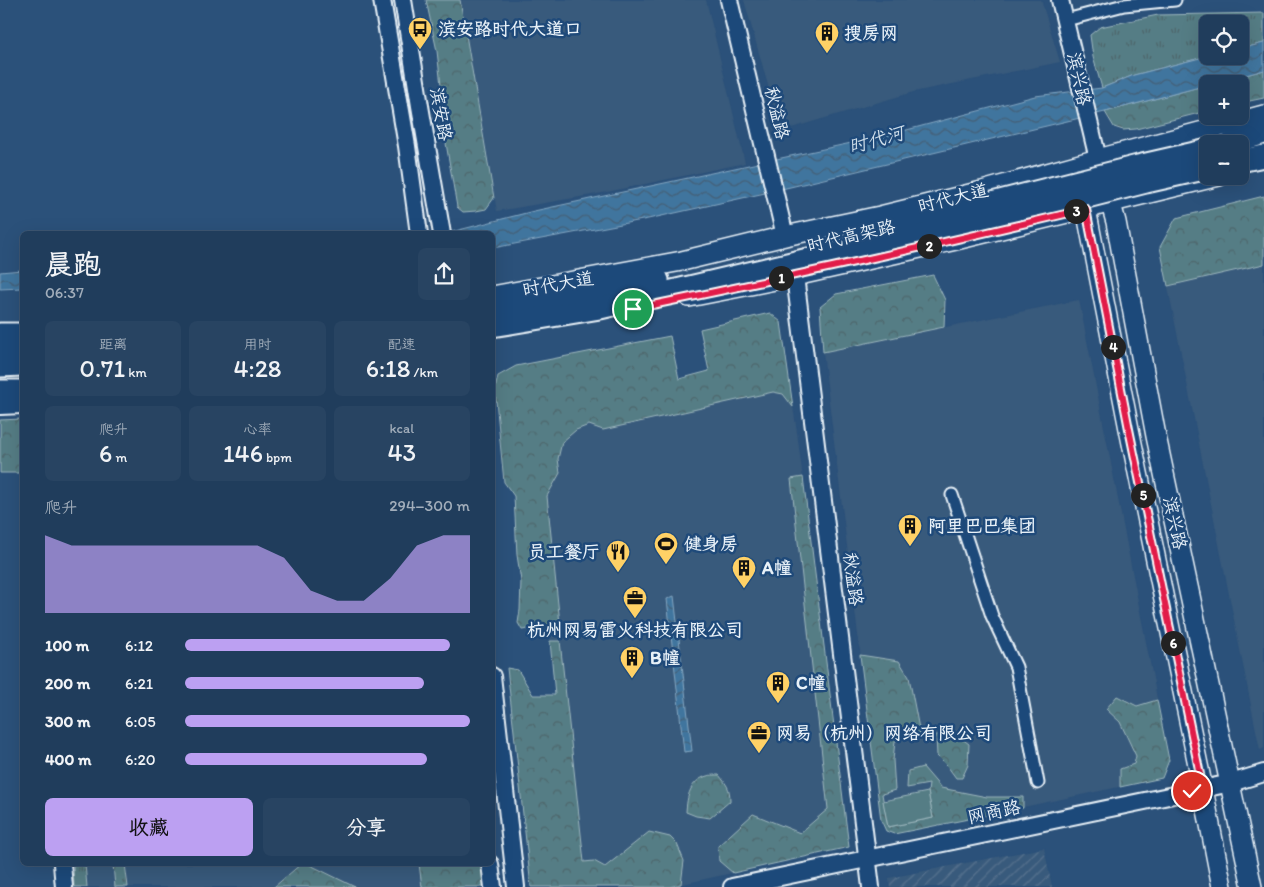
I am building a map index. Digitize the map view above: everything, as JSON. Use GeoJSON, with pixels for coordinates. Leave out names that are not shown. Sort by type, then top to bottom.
{"type":"FeatureCollection","features":[{"type":"Feature","properties":{"kind":"highway"},"geometry":{"type":"LineString","coordinates":[[1249,138],[1264,134]]}},
{"type":"Feature","properties":{"kind":"highway"},"geometry":{"type":"LineString","coordinates":[[1249,141],[1264,138]]}},
{"type":"Feature","properties":{"kind":"highway","name":"时代高架路"},"geometry":{"type":"LineString","coordinates":[[495,309],[691,274],[1199,152]]}},
{"type":"Feature","properties":{"kind":"highway"},"geometry":{"type":"LineString","coordinates":[[1249,159],[1264,156]]}},
{"type":"Feature","properties":{"kind":"highway","name":"时代高架路"},"geometry":{"type":"LineString","coordinates":[[495,326],[600,308],[817,257],[998,220],[1199,170]]}},
{"type":"Feature","properties":{"kind":"highway"},"geometry":{"type":"LineString","coordinates":[[0,321],[20,320]]}},
{"type":"Feature","properties":{"kind":"highway"},"geometry":{"type":"LineString","coordinates":[[0,334],[20,334]]}},
{"type":"Feature","properties":{"kind":"highway"},"geometry":{"type":"LineString","coordinates":[[0,351],[20,350]]}},
{"type":"Feature","properties":{"kind":"highway"},"geometry":{"type":"LineString","coordinates":[[0,366],[20,365]]}},
{"type":"Feature","properties":{"kind":"highway"},"geometry":{"type":"LineString","coordinates":[[0,380],[20,380]]}},
{"type":"Feature","properties":{"kind":"highway"},"geometry":{"type":"LineString","coordinates":[[0,391],[20,391]]}},
{"type":"Feature","properties":{"kind":"main road","name":"时代大道"},"geometry":{"type":"LineString","coordinates":[[495,295],[682,261],[785,236],[880,216],[982,191],[1264,115]]}},
{"type":"Feature","properties":{"kind":"main road","name":"滨兴路"},"geometry":{"type":"LineString","coordinates":[[1098,159],[1116,222],[1156,436],[1252,887]]}},
{"type":"Feature","properties":{"kind":"main road","name":"滨兴路"},"geometry":{"type":"LineString","coordinates":[[1098,159],[1086,209],[1222,887]]}},
{"type":"Feature","properties":{"kind":"main road"},"geometry":{"type":"LineString","coordinates":[[1249,169],[1264,165]]}},
{"type":"Feature","properties":{"kind":"main road"},"geometry":{"type":"LineString","coordinates":[[495,335],[795,276],[956,240],[1199,181]]}},
{"type":"Feature","properties":{"kind":"main road"},"geometry":{"type":"LineString","coordinates":[[0,343],[20,342]]}},
{"type":"Feature","properties":{"kind":"main road"},"geometry":{"type":"LineString","coordinates":[[0,373],[20,372]]}},
{"type":"Feature","properties":{"kind":"street"},"geometry":{"type":"LineString","coordinates":[[382,0],[419,231]]}},
{"type":"Feature","properties":{"kind":"street","name":"滨安路"},"geometry":{"type":"LineString","coordinates":[[402,0],[442,230]]}},
{"type":"Feature","properties":{"kind":"street","name":"秋溢路"},"geometry":{"type":"LineString","coordinates":[[729,0],[785,236]]}},
{"type":"Feature","properties":{"kind":"street","name":"滨兴路"},"geometry":{"type":"LineString","coordinates":[[1060,0],[1098,159]]}},
{"type":"Feature","properties":{"kind":"street"},"geometry":{"type":"LineString","coordinates":[[1066,20],[1124,5],[1175,0]]}},
{"type":"Feature","properties":{"kind":"street","name":"秋溢路"},"geometry":{"type":"LineString","coordinates":[[795,276],[872,887]]}},
{"type":"Feature","properties":{"kind":"street"},"geometry":{"type":"LineString","coordinates":[[0,406],[20,406]]}},
{"type":"Feature","properties":{"kind":"street"},"geometry":{"type":"LineString","coordinates":[[952,495],[992,616],[1016,667],[1038,783]]}},
{"type":"Feature","properties":{"kind":"street"},"geometry":{"type":"LineString","coordinates":[[495,702],[516,887]]}},
{"type":"Feature","properties":{"kind":"street","name":"网商路"},"geometry":{"type":"LineString","coordinates":[[732,887],[1231,783],[1264,772]]}},
{"type":"Feature","properties":{"kind":"street"},"geometry":{"type":"LineString","coordinates":[[62,866],[64,887]]}},
{"type":"Feature","properties":{"kind":"street"},"geometry":{"type":"LineString","coordinates":[[490,866],[493,887]]}},
{"type":"Feature","properties":{"kind":"shaded area"},"geometry":{"type":"Polygon","coordinates":[[[460,0],[706,0],[745,163],[597,194],[497,211],[460,0]]]}},
{"type":"Feature","properties":{"kind":"shaded area"},"geometry":{"type":"Polygon","coordinates":[[[744,0],[1041,0],[1060,62],[913,92],[781,131],[744,0]]]}},
{"type":"Feature","properties":{"kind":"shaded area"},"geometry":{"type":"Polygon","coordinates":[[[1264,196],[1264,748],[1260,750],[1160,247],[1176,218],[1264,196]]]}},
{"type":"Feature","properties":{"kind":"shaded area"},"geometry":{"type":"Polygon","coordinates":[[[1079,300],[1169,760],[1162,778],[894,834],[886,831],[881,820],[823,352],[1079,300]]]}},
{"type":"Feature","properties":{"kind":"shaded area"},"geometry":{"type":"Polygon","coordinates":[[[788,375],[797,432],[849,847],[669,887],[573,887],[550,634],[526,420],[788,375]]]}},
{"type":"Feature","properties":{"kind":"shaded area"},"geometry":{"type":"Polygon","coordinates":[[[1044,848],[1052,887],[890,887],[889,878],[1044,848]]]}},
{"type":"Feature","properties":{"kind":"shaded area"},"geometry":{"type":"Polygon","coordinates":[[[73,866],[419,866],[422,887],[74,887],[73,866]]]}},
{"type":"Feature","properties":{"kind":"green space"},"geometry":{"type":"Polygon","coordinates":[[[426,0],[460,0],[494,198],[486,209],[463,212],[457,207],[441,114],[442,94],[437,51],[426,0]]]}},
{"type":"Feature","properties":{"kind":"green space"},"geometry":{"type":"Polygon","coordinates":[[[1264,13],[1264,43],[1249,47],[1249,15],[1199,15],[1199,58],[1134,75],[1102,88],[1093,57],[1090,35],[1100,27],[1158,15],[1264,13]]]}},
{"type":"Feature","properties":{"kind":"green space"},"geometry":{"type":"Polygon","coordinates":[[[1264,70],[1264,98],[1249,101],[1249,75],[1246,75],[1264,70]]]}},
{"type":"Feature","properties":{"kind":"green space"},"geometry":{"type":"Polygon","coordinates":[[[1199,87],[1199,113],[1136,129],[1123,130],[1114,127],[1105,112],[1199,87]]]}},
{"type":"Feature","properties":{"kind":"green space"},"geometry":{"type":"Polygon","coordinates":[[[1264,196],[1264,264],[1168,286],[1160,247],[1176,218],[1264,196]]]}},
{"type":"Feature","properties":{"kind":"green space"},"geometry":{"type":"Polygon","coordinates":[[[933,275],[945,300],[944,327],[823,352],[820,307],[836,294],[933,275]]]}},
{"type":"Feature","properties":{"kind":"green space"},"geometry":{"type":"Polygon","coordinates":[[[770,313],[781,322],[793,407],[783,394],[773,392],[603,430],[589,425],[576,430],[562,442],[558,459],[560,473],[547,496],[560,624],[522,630],[518,623],[521,581],[517,555],[514,496],[504,482],[495,390],[498,376],[516,366],[670,336],[679,379],[709,371],[700,329],[770,313]]]}},
{"type":"Feature","properties":{"kind":"green space"},"geometry":{"type":"Polygon","coordinates":[[[20,419],[20,473],[0,473],[0,420],[20,419]]]}},
{"type":"Feature","properties":{"kind":"green space"},"geometry":{"type":"Polygon","coordinates":[[[803,477],[849,847],[733,873],[719,861],[718,846],[753,814],[800,833],[828,809],[791,479],[803,477]]]}},
{"type":"Feature","properties":{"kind":"green space"},"geometry":{"type":"Polygon","coordinates":[[[550,641],[560,641],[584,862],[594,861],[605,867],[649,832],[670,837],[677,844],[684,861],[681,884],[669,887],[531,887],[507,668],[518,670],[533,695],[555,695],[550,641]]]}},
{"type":"Feature","properties":{"kind":"green space"},"geometry":{"type":"Polygon","coordinates":[[[860,655],[899,661],[909,677],[920,734],[895,741],[893,760],[895,790],[882,794],[888,827],[933,818],[928,792],[929,784],[907,788],[908,771],[923,767],[941,788],[987,797],[1023,797],[1023,808],[894,834],[886,831],[881,820],[860,655]]]}},
{"type":"Feature","properties":{"kind":"green space"},"geometry":{"type":"Polygon","coordinates":[[[1117,696],[1137,706],[1157,700],[1169,760],[1162,778],[1120,787],[1120,769],[1134,764],[1136,756],[1120,722],[1106,709],[1117,696]]]}},
{"type":"Feature","properties":{"kind":"green space"},"geometry":{"type":"Polygon","coordinates":[[[936,735],[957,735],[969,744],[968,765],[962,778],[956,778],[937,756],[936,735]]]}},
{"type":"Feature","properties":{"kind":"green space"},"geometry":{"type":"Polygon","coordinates":[[[719,775],[728,787],[730,801],[710,818],[686,812],[687,800],[693,785],[701,778],[719,775]]]}},
{"type":"Feature","properties":{"kind":"green space"},"geometry":{"type":"Polygon","coordinates":[[[928,792],[933,818],[888,827],[883,801],[928,792]]]}},
{"type":"Feature","properties":{"kind":"green space"},"geometry":{"type":"Polygon","coordinates":[[[73,866],[85,866],[87,887],[74,887],[73,866]]]}},
{"type":"Feature","properties":{"kind":"green space"},"geometry":{"type":"Polygon","coordinates":[[[113,866],[125,866],[128,887],[115,887],[113,866]]]}},
{"type":"Feature","properties":{"kind":"green space"},"geometry":{"type":"Polygon","coordinates":[[[299,866],[312,866],[355,887],[274,887],[299,866]]]}},
{"type":"Feature","properties":{"kind":"green space"},"geometry":{"type":"Polygon","coordinates":[[[419,866],[484,866],[487,887],[422,887],[419,866]]]}},
{"type":"Feature","properties":{"kind":"water","name":"时代河"},"geometry":{"type":"Polygon","coordinates":[[[1264,43],[1264,70],[1246,75],[1199,75],[1199,87],[1105,112],[765,193],[648,219],[495,248],[495,231],[455,231],[534,211],[884,136],[1035,96],[1102,88],[1134,75],[1199,58],[1199,65],[1249,65],[1249,47],[1264,43]]]}},
{"type":"Feature","properties":{"kind":"water"},"geometry":{"type":"Polygon","coordinates":[[[20,270],[20,288],[0,289],[0,272],[20,270]]]}},
{"type":"Feature","properties":{"kind":"water"},"geometry":{"type":"Polygon","coordinates":[[[674,596],[692,751],[684,752],[667,599],[674,596]]]}},
{"type":"Feature","properties":{"kind":"place","name":"滨安路时代大道口"},"geometry":{"type":"Point","coordinates":[420,50]}},
{"type":"Feature","properties":{"kind":"place","name":"搜房网"},"geometry":{"type":"Point","coordinates":[827,54]}},
{"type":"Feature","properties":{"kind":"place","name":"阿里巴巴集团"},"geometry":{"type":"Point","coordinates":[910,547]}},
{"type":"Feature","properties":{"kind":"place","name":"健身房"},"geometry":{"type":"Point","coordinates":[666,565]}},
{"type":"Feature","properties":{"kind":"place","name":"员工餐厅"},"geometry":{"type":"Point","coordinates":[618,573]}},
{"type":"Feature","properties":{"kind":"place","name":"A幢"},"geometry":{"type":"Point","coordinates":[744,589]}},
{"type":"Feature","properties":{"kind":"place","name":"杭州网易雷火科技有限公司"},"geometry":{"type":"Point","coordinates":[635,619]}},
{"type":"Feature","properties":{"kind":"place","name":"B幢"},"geometry":{"type":"Point","coordinates":[632,679]}},
{"type":"Feature","properties":{"kind":"place","name":"C幢"},"geometry":{"type":"Point","coordinates":[778,704]}},
{"type":"Feature","properties":{"kind":"place","name":"网易（杭州）网络有限公司"},"geometry":{"type":"Point","coordinates":[759,754]}},
{"type":"Feature","properties":{"kind":"route"},"geometry":{"type":"LineString","coordinates":[[633,309],[795,276],[1086,209],[1203,789],[1192,791]]}}]}
